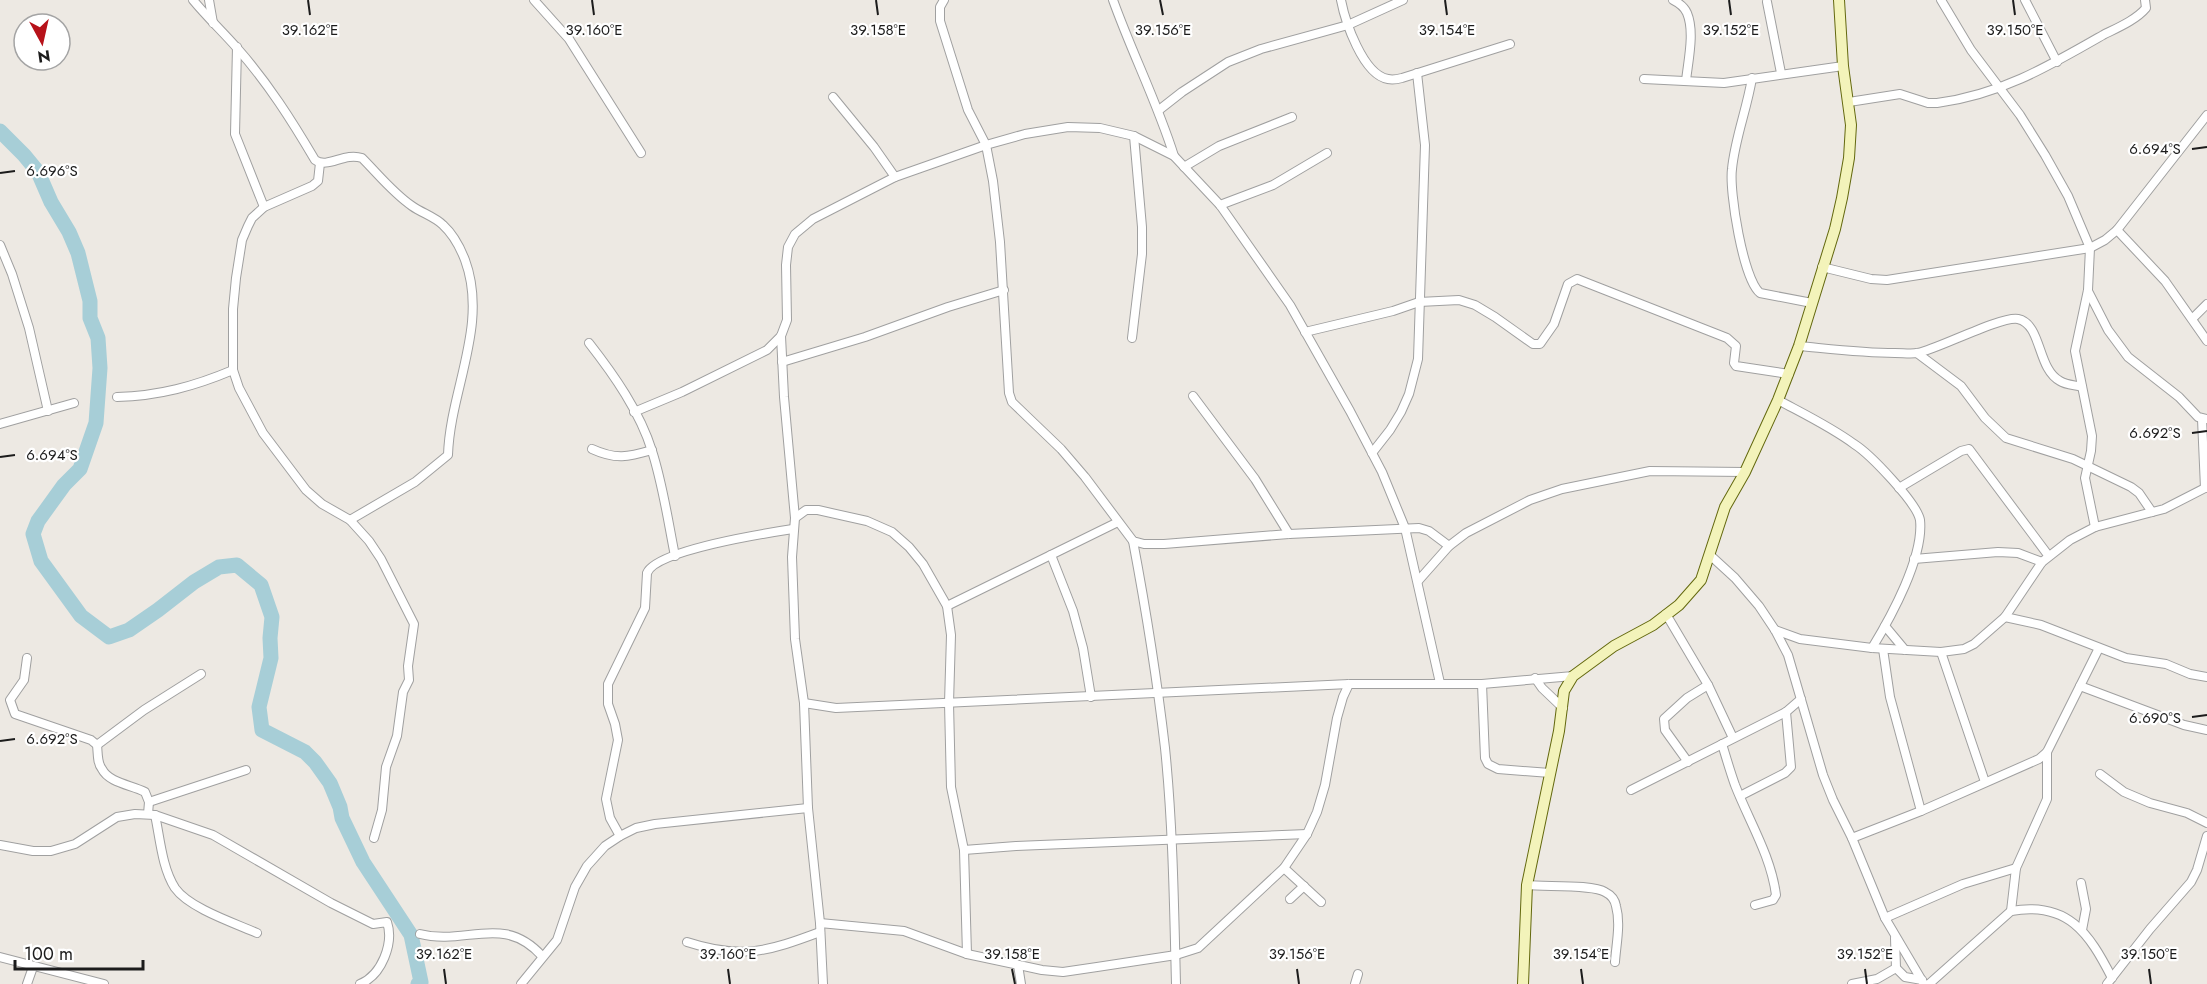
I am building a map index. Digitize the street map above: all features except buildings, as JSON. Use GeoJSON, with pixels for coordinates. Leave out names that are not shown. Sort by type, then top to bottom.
{"type":"FeatureCollection","features":[{"type":"Feature","properties":{"kind":"street"},"geometry":{"type":"LineString","coordinates":[[193,0],[213,24],[237,47],[278,99],[315,160],[320,163],[346,156],[362,158],[411,206],[442,224],[455,238],[469,271],[473,313],[470,342],[454,414],[448,455],[415,482],[350,520]]}},
{"type":"Feature","properties":{"kind":"street"},"geometry":{"type":"LineString","coordinates":[[209,0],[213,24]]}},
{"type":"Feature","properties":{"kind":"street"},"geometry":{"type":"LineString","coordinates":[[534,0],[569,39],[641,153]]}},
{"type":"Feature","properties":{"kind":"street"},"geometry":{"type":"LineString","coordinates":[[944,0],[940,7],[940,21],[969,110],[986,145],[1000,242],[1012,402],[1061,449],[1133,541],[1145,603],[1165,748],[1175,902],[1176,984]]}},
{"type":"Feature","properties":{"kind":"street"},"geometry":{"type":"LineString","coordinates":[[1113,0],[1159,110],[1174,156]]}},
{"type":"Feature","properties":{"kind":"street"},"geometry":{"type":"LineString","coordinates":[[1341,0],[1348,25],[1359,50],[1380,76],[1394,79],[1417,74],[1510,44]]}},
{"type":"Feature","properties":{"kind":"street"},"geometry":{"type":"LineString","coordinates":[[1159,110],[1228,62],[1261,49],[1348,25],[1403,0]]}},
{"type":"Feature","properties":{"kind":"street"},"geometry":{"type":"LineString","coordinates":[[1673,0],[1687,12],[1689,22],[1686,81]]}},
{"type":"Feature","properties":{"kind":"street"},"geometry":{"type":"LineString","coordinates":[[1522,984],[1527,885],[1563,708],[1564,691],[1574,676],[1614,646],[1642,632],[1666,614],[1690,594],[1701,580],[1711,556],[1715,532],[1725,507],[1745,472],[1778,400],[1799,346],[1842,198],[1850,142],[1849,102],[1843,66],[1839,0]]}},
{"type":"Feature","properties":{"kind":"street"},"geometry":{"type":"LineString","coordinates":[[1941,0],[1971,50],[2020,115],[2045,155],[2068,196],[2090,248],[2088,290],[2075,351],[2092,436],[2085,478],[2095,527]]}},
{"type":"Feature","properties":{"kind":"street"},"geometry":{"type":"LineString","coordinates":[[2025,0],[2057,62]]}},
{"type":"Feature","properties":{"kind":"street"},"geometry":{"type":"LineString","coordinates":[[1849,102],[1900,94],[1928,103],[1937,103],[1999,88],[2037,73],[2143,11],[2146,8],[2145,0]]}},
{"type":"Feature","properties":{"kind":"street"},"geometry":{"type":"LineString","coordinates":[[1767,2],[1781,73]]}},
{"type":"Feature","properties":{"kind":"street"},"geometry":{"type":"LineString","coordinates":[[237,47],[235,134],[264,207]]}},
{"type":"Feature","properties":{"kind":"street"},"geometry":{"type":"LineString","coordinates":[[1644,79],[1724,82],[1843,66]]}},
{"type":"Feature","properties":{"kind":"street"},"geometry":{"type":"LineString","coordinates":[[1372,453],[1390,430],[1409,394],[1418,359],[1425,145],[1417,74]]}},
{"type":"Feature","properties":{"kind":"street"},"geometry":{"type":"LineString","coordinates":[[1752,78],[1731,171],[1743,257],[1751,279],[1760,293],[1812,303]]}},
{"type":"Feature","properties":{"kind":"street"},"geometry":{"type":"LineString","coordinates":[[833,97],[895,177]]}},
{"type":"Feature","properties":{"kind":"street"},"geometry":{"type":"LineString","coordinates":[[1822,267],[1871,279],[1887,280],[2090,248],[2117,230],[2207,115]]}},
{"type":"Feature","properties":{"kind":"street"},"geometry":{"type":"LineString","coordinates":[[1184,167],[1219,146],[1292,117]]}},
{"type":"Feature","properties":{"kind":"street"},"geometry":{"type":"LineString","coordinates":[[634,412],[682,392],[767,351],[781,336],[787,320],[788,247],[795,234],[813,219],[895,177],[986,145],[1025,134],[1068,128],[1100,128],[1134,136],[1174,156],[1221,205],[1290,305],[1372,453],[1395,500],[1405,528],[1440,683]]}},
{"type":"Feature","properties":{"kind":"street"},"geometry":{"type":"LineString","coordinates":[[1132,338],[1142,254],[1142,227],[1134,136]]}},
{"type":"Feature","properties":{"kind":"street"},"geometry":{"type":"LineString","coordinates":[[1221,205],[1273,185],[1327,153]]}},
{"type":"Feature","properties":{"kind":"street"},"geometry":{"type":"LineString","coordinates":[[320,163],[318,181],[312,186],[264,207],[252,218],[242,240],[233,309],[233,370],[239,388],[263,433],[306,490],[322,504],[350,520],[369,541],[381,559],[414,624],[408,666],[409,680],[403,693],[397,736],[386,767],[382,810],[374,838]]}},
{"type":"Feature","properties":{"kind":"street"},"geometry":{"type":"LineString","coordinates":[[2117,230],[2165,281],[2207,341]]}},
{"type":"Feature","properties":{"kind":"street"},"geometry":{"type":"LineString","coordinates":[[0,245],[9,264],[29,328],[48,411]]}},
{"type":"Feature","properties":{"kind":"street"},"geometry":{"type":"LineString","coordinates":[[1305,332],[1393,311],[1419,302],[1459,300],[1475,305],[1533,344],[1540,344],[1554,324],[1568,284],[1577,279],[1727,338],[1736,345],[1734,363],[1736,366],[1789,374]]}},
{"type":"Feature","properties":{"kind":"street"},"geometry":{"type":"LineString","coordinates":[[782,362],[865,337],[948,307],[1004,290]]}},
{"type":"Feature","properties":{"kind":"street"},"geometry":{"type":"LineString","coordinates":[[1775,630],[1800,639],[1872,648],[1941,652],[1964,650],[2005,617],[2042,562],[2070,540],[2095,527],[2175,504],[2206,488],[2205,419],[2193,413],[2179,397],[2128,357],[2108,330],[2088,290]]}},
{"type":"Feature","properties":{"kind":"street"},"geometry":{"type":"LineString","coordinates":[[2193,318],[2207,304]]}},
{"type":"Feature","properties":{"kind":"street"},"geometry":{"type":"LineString","coordinates":[[1799,346],[1884,353],[1917,353],[2000,323],[2019,319],[2029,325],[2034,333],[2051,375],[2060,381],[2082,387]]}},
{"type":"Feature","properties":{"kind":"street"},"geometry":{"type":"LineString","coordinates":[[781,336],[783,397],[795,518],[793,529],[795,639],[804,703],[808,808],[820,927],[823,984]]}},
{"type":"Feature","properties":{"kind":"street"},"geometry":{"type":"LineString","coordinates":[[589,343],[634,412],[652,450],[661,482],[675,556]]}},
{"type":"Feature","properties":{"kind":"street"},"geometry":{"type":"LineString","coordinates":[[1917,353],[1961,386],[1985,418],[2006,438],[2055,452],[2131,487],[2139,493],[2152,512]]}},
{"type":"Feature","properties":{"kind":"street"},"geometry":{"type":"LineString","coordinates":[[117,397],[154,395],[175,391],[233,370]]}},
{"type":"Feature","properties":{"kind":"street"},"geometry":{"type":"LineString","coordinates":[[1193,396],[1255,479],[1289,534]]}},
{"type":"Feature","properties":{"kind":"street"},"geometry":{"type":"LineString","coordinates":[[1778,400],[1856,445],[1914,505],[1919,518],[1920,532],[1914,559],[1899,599],[1872,648]]}},
{"type":"Feature","properties":{"kind":"street"},"geometry":{"type":"LineString","coordinates":[[0,424],[74,403]]}},
{"type":"Feature","properties":{"kind":"street"},"geometry":{"type":"LineString","coordinates":[[592,449],[605,455],[619,457],[652,450]]}},
{"type":"Feature","properties":{"kind":"street"},"geometry":{"type":"LineString","coordinates":[[1899,488],[1969,449],[2049,555]]}},
{"type":"Feature","properties":{"kind":"street"},"geometry":{"type":"LineString","coordinates":[[1418,581],[1449,546],[1466,533],[1530,500],[1562,489],[1650,471],[1745,472]]}},
{"type":"Feature","properties":{"kind":"street"},"geometry":{"type":"LineString","coordinates":[[795,518],[806,510],[818,510],[867,521],[892,532],[923,564],[947,606],[951,635],[949,703],[951,787],[964,850],[967,954]]}},
{"type":"Feature","properties":{"kind":"street"},"geometry":{"type":"LineString","coordinates":[[947,606],[1118,522]]}},
{"type":"Feature","properties":{"kind":"street"},"geometry":{"type":"LineString","coordinates":[[1133,541],[1144,544],[1164,544],[1289,534],[1419,528],[1429,531],[1449,546]]}},
{"type":"Feature","properties":{"kind":"street"},"geometry":{"type":"LineString","coordinates":[[620,837],[610,818],[606,799],[618,740],[607,694],[609,684],[645,608],[649,568],[675,556],[721,542],[793,529]]}},
{"type":"Feature","properties":{"kind":"street"},"geometry":{"type":"LineString","coordinates":[[1914,559],[1998,552],[2018,553],[2042,562]]}},
{"type":"Feature","properties":{"kind":"street"},"geometry":{"type":"LineString","coordinates":[[1051,555],[1073,610],[1083,648],[1091,697]]}},
{"type":"Feature","properties":{"kind":"street"},"geometry":{"type":"LineString","coordinates":[[1711,556],[1735,578],[1759,606],[1788,655],[1823,775],[1885,918],[1925,983]]}},
{"type":"Feature","properties":{"kind":"street"},"geometry":{"type":"LineString","coordinates":[[1666,614],[1708,686],[1733,738]]}},
{"type":"Feature","properties":{"kind":"street"},"geometry":{"type":"LineString","coordinates":[[2005,617],[2041,625],[2126,658],[2166,664],[2190,674],[2207,677]]}},
{"type":"Feature","properties":{"kind":"street"},"geometry":{"type":"LineString","coordinates":[[1885,626],[1905,650]]}},
{"type":"Feature","properties":{"kind":"street"},"geometry":{"type":"LineString","coordinates":[[2011,910],[2016,868],[2047,799],[2047,752],[2099,648]]}},
{"type":"Feature","properties":{"kind":"street"},"geometry":{"type":"LineString","coordinates":[[1883,649],[1890,697],[1921,811]]}},
{"type":"Feature","properties":{"kind":"street"},"geometry":{"type":"LineString","coordinates":[[1941,652],[1985,782]]}},
{"type":"Feature","properties":{"kind":"street"},"geometry":{"type":"LineString","coordinates":[[27,658],[24,680],[10,700],[15,714],[92,740],[97,745],[99,763],[104,773],[112,779],[145,792],[168,870],[176,888],[187,899],[209,912],[257,933]]}},
{"type":"Feature","properties":{"kind":"street"},"geometry":{"type":"LineString","coordinates":[[97,745],[144,710],[201,674]]}},
{"type":"Feature","properties":{"kind":"street"},"geometry":{"type":"LineString","coordinates":[[804,703],[836,708],[1349,684],[1482,684],[1574,676]]}},
{"type":"Feature","properties":{"kind":"street"},"geometry":{"type":"LineString","coordinates":[[1535,678],[1563,708]]}},
{"type":"Feature","properties":{"kind":"street"},"geometry":{"type":"LineString","coordinates":[[687,942],[709,949],[747,952],[770,949],[820,927],[904,931],[967,954],[1042,970],[1063,972],[1176,955],[1198,948],[1284,868],[1306,834],[1317,812],[1325,785],[1337,718],[1349,684]]}},
{"type":"Feature","properties":{"kind":"street"},"geometry":{"type":"LineString","coordinates":[[1482,684],[1485,758],[1488,764],[1498,769],[1550,773]]}},
{"type":"Feature","properties":{"kind":"street"},"geometry":{"type":"LineString","coordinates":[[1688,762],[1665,730],[1664,719],[1687,698],[1708,686]]}},
{"type":"Feature","properties":{"kind":"street"},"geometry":{"type":"LineString","coordinates":[[2080,686],[2184,725],[2207,730]]}},
{"type":"Feature","properties":{"kind":"street"},"geometry":{"type":"LineString","coordinates":[[1631,790],[1786,712],[1800,699]]}},
{"type":"Feature","properties":{"kind":"street"},"geometry":{"type":"LineString","coordinates":[[1740,796],[1785,773],[1791,767],[1786,712]]}},
{"type":"Feature","properties":{"kind":"street"},"geometry":{"type":"LineString","coordinates":[[1722,744],[1740,796],[1771,871],[1776,895],[1773,900],[1755,906]]}},
{"type":"Feature","properties":{"kind":"street"},"geometry":{"type":"LineString","coordinates":[[1852,838],[2025,766],[2047,752]]}},
{"type":"Feature","properties":{"kind":"street"},"geometry":{"type":"LineString","coordinates":[[149,802],[246,770]]}},
{"type":"Feature","properties":{"kind":"street"},"geometry":{"type":"LineString","coordinates":[[2100,774],[2124,792],[2187,813],[2207,823]]}},
{"type":"Feature","properties":{"kind":"street"},"geometry":{"type":"LineString","coordinates":[[521,984],[557,940],[575,887],[587,866],[604,846],[636,828],[655,824],[808,808]]}},
{"type":"Feature","properties":{"kind":"street"},"geometry":{"type":"LineString","coordinates":[[0,845],[33,852],[51,851],[75,844],[117,817],[135,814],[152,815],[213,835],[373,924],[387,922],[391,934],[383,961],[368,981],[360,984]]}},
{"type":"Feature","properties":{"kind":"street"},"geometry":{"type":"LineString","coordinates":[[964,850],[1306,834]]}},
{"type":"Feature","properties":{"kind":"street"},"geometry":{"type":"LineString","coordinates":[[1925,983],[2011,910],[2025,908],[2054,913],[2071,921],[2082,930],[2091,941],[2109,981],[2191,882],[2198,870],[2207,836]]}},
{"type":"Feature","properties":{"kind":"street"},"geometry":{"type":"LineString","coordinates":[[1284,868],[1321,902]]}},
{"type":"Feature","properties":{"kind":"street"},"geometry":{"type":"LineString","coordinates":[[1885,918],[1964,884],[2016,868]]}},
{"type":"Feature","properties":{"kind":"street"},"geometry":{"type":"LineString","coordinates":[[2081,883],[2086,909],[2082,930]]}},
{"type":"Feature","properties":{"kind":"street"},"geometry":{"type":"LineString","coordinates":[[1527,885],[1590,888],[1604,891],[1613,898],[1618,922],[1615,962]]}},
{"type":"Feature","properties":{"kind":"street"},"geometry":{"type":"LineString","coordinates":[[1290,899],[1304,886]]}},
{"type":"Feature","properties":{"kind":"street"},"geometry":{"type":"LineString","coordinates":[[420,934],[438,938],[477,933],[505,933],[533,946],[542,956]]}},
{"type":"Feature","properties":{"kind":"street"},"geometry":{"type":"LineString","coordinates":[[1896,938],[1896,968],[1905,977],[1925,983]]}},
{"type":"Feature","properties":{"kind":"street"},"geometry":{"type":"LineString","coordinates":[[0,957],[104,984]]}},
{"type":"Feature","properties":{"kind":"street"},"geometry":{"type":"LineString","coordinates":[[1018,965],[1021,984]]}},
{"type":"Feature","properties":{"kind":"street"},"geometry":{"type":"LineString","coordinates":[[27,984],[33,967]]}},
{"type":"Feature","properties":{"kind":"street"},"geometry":{"type":"LineString","coordinates":[[1852,984],[1877,979],[1896,968]]}},
{"type":"Feature","properties":{"kind":"street"},"geometry":{"type":"LineString","coordinates":[[1355,984],[1358,974]]}},
{"type":"Feature","properties":{"kind":"waterway"},"geometry":{"type":"LineString","coordinates":[[0,131],[38,172],[51,202],[69,232],[78,253],[90,301],[90,318],[98,338],[100,368],[96,423],[80,469],[64,485],[38,521],[33,534],[41,561],[81,616],[109,637],[129,630],[194,582],[219,567],[237,565],[261,585],[272,617],[271,658],[259,707],[262,730],[305,752],[330,783],[342,818],[363,862],[411,935],[421,982],[418,984]]}}]}
